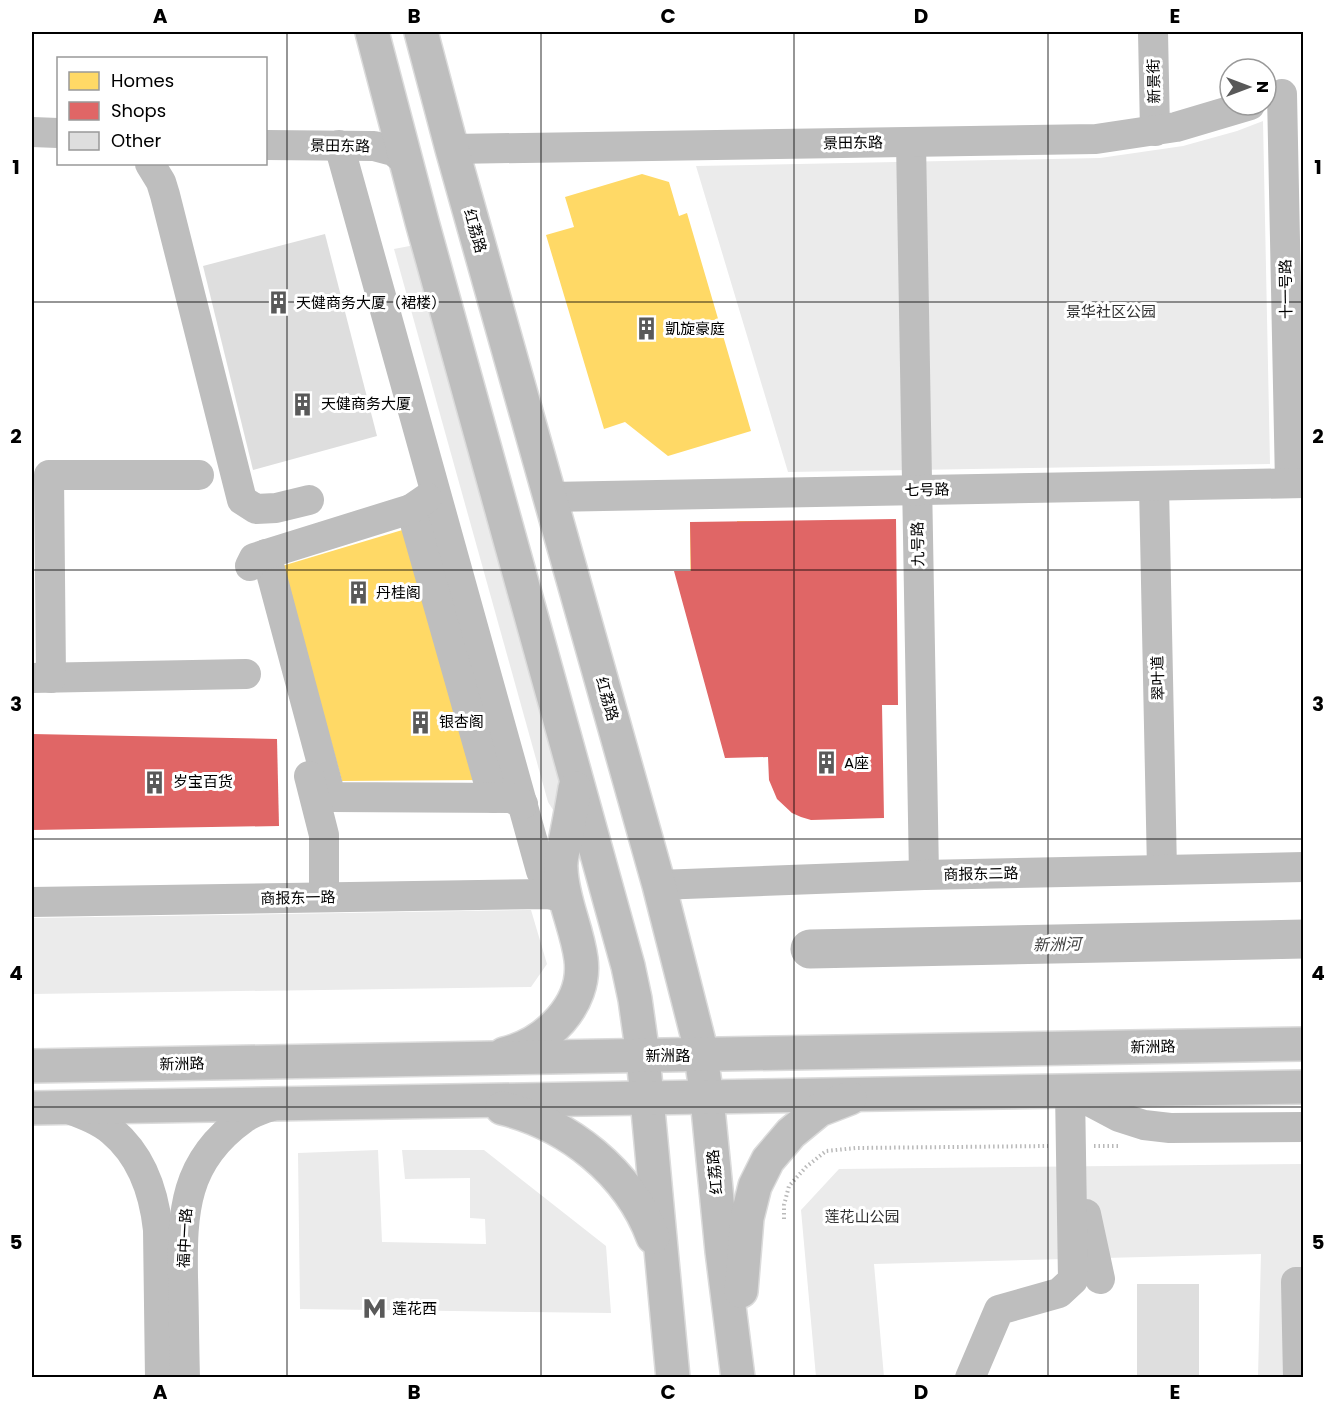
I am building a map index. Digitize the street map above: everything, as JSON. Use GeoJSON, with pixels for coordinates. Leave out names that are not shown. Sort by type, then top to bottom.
{"type":"FeatureCollection","features":[{"type":"Feature","properties":{"kind":"main road"},"geometry":{"type":"LineString","coordinates":[[372,32],[628,966],[643,1056],[673,1377]]}},
{"type":"Feature","properties":{"kind":"main road","name":"红荔路"},"geometry":{"type":"LineString","coordinates":[[421,32],[659,885],[701,1056],[737,1366]]}},
{"type":"Feature","properties":{"kind":"main road"},"geometry":{"type":"LineString","coordinates":[[482,1059],[533,1043],[555,1027],[571,1008],[580,983],[581,959],[555,878],[577,780]]}},
{"type":"Feature","properties":{"kind":"main road","name":"新洲路"},"geometry":{"type":"LineString","coordinates":[[32,1066],[1304,1044]]}},
{"type":"Feature","properties":{"kind":"main road"},"geometry":{"type":"LineString","coordinates":[[32,1108],[1304,1087]]}},
{"type":"Feature","properties":{"kind":"main road"},"geometry":{"type":"LineString","coordinates":[[737,1366],[747,1218],[755,1186],[768,1160],[791,1132],[819,1110],[859,1094]]}},
{"type":"Feature","properties":{"kind":"main road"},"geometry":{"type":"LineString","coordinates":[[468,1101],[505,1108],[537,1119],[567,1134],[595,1155],[617,1177],[632,1197],[650,1228],[662,1262]]}},
{"type":"Feature","properties":{"kind":"street","name":"新景街"},"geometry":{"type":"LineString","coordinates":[[1153,32],[1155,131]]}},
{"type":"Feature","properties":{"kind":"street","name":"景田东路"},"geometry":{"type":"LineString","coordinates":[[267,133],[366,132],[381,121],[388,92]]}},
{"type":"Feature","properties":{"kind":"street","name":"十一号路"},"geometry":{"type":"LineString","coordinates":[[1284,94],[1297,483]]}},
{"type":"Feature","properties":{"kind":"street","name":"景田东路"},"geometry":{"type":"LineString","coordinates":[[452,149],[1096,139],[1155,131],[1218,115]]}},
{"type":"Feature","properties":{"kind":"street"},"geometry":{"type":"LineString","coordinates":[[32,132],[57,133]]}},
{"type":"Feature","properties":{"kind":"street","name":"九号路"},"geometry":{"type":"LineString","coordinates":[[911,142],[924,875]]}},
{"type":"Feature","properties":{"kind":"street"},"geometry":{"type":"LineString","coordinates":[[32,145],[57,145]]}},
{"type":"Feature","properties":{"kind":"street","name":"景田东路"},"geometry":{"type":"LineString","coordinates":[[267,145],[380,147],[398,154],[408,166]]}},
{"type":"Feature","properties":{"kind":"street"},"geometry":{"type":"LineString","coordinates":[[339,145],[523,804],[555,878]]}},
{"type":"Feature","properties":{"kind":"street"},"geometry":{"type":"LineString","coordinates":[[157,170],[242,500],[256,509],[276,508],[309,500]]}},
{"type":"Feature","properties":{"kind":"street"},"geometry":{"type":"LineString","coordinates":[[199,475],[49,475],[41,678],[246,674]]}},
{"type":"Feature","properties":{"kind":"street","name":"七号路"},"geometry":{"type":"LineString","coordinates":[[550,497],[1297,483]]}},
{"type":"Feature","properties":{"kind":"street"},"geometry":{"type":"LineString","coordinates":[[258,604],[249,568],[254,558],[336,539],[411,509],[426,499],[434,485]]}},
{"type":"Feature","properties":{"kind":"street","name":"翠叶道"},"geometry":{"type":"LineString","coordinates":[[1154,486],[1162,870]]}},
{"type":"Feature","properties":{"kind":"street"},"geometry":{"type":"LineString","coordinates":[[411,509],[493,798]]}},
{"type":"Feature","properties":{"kind":"street"},"geometry":{"type":"LineString","coordinates":[[266,554],[331,797],[328,897]]}},
{"type":"Feature","properties":{"kind":"street"},"geometry":{"type":"LineString","coordinates":[[304,761],[320,813],[324,836],[328,897]]}},
{"type":"Feature","properties":{"kind":"street"},"geometry":{"type":"LineString","coordinates":[[331,797],[511,798],[523,804]]}},
{"type":"Feature","properties":{"kind":"street","name":"商报东二路"},"geometry":{"type":"LineString","coordinates":[[659,885],[924,875],[1304,867]]}},
{"type":"Feature","properties":{"kind":"street","name":"商报东一路"},"geometry":{"type":"LineString","coordinates":[[32,902],[547,894],[555,878]]}},
{"type":"Feature","properties":{"kind":"street"},"geometry":{"type":"LineString","coordinates":[[1070,1091],[1119,1117],[1152,1126],[1170,1128],[1304,1127]]}},
{"type":"Feature","properties":{"kind":"street"},"geometry":{"type":"LineString","coordinates":[[970,1377],[999,1310],[1059,1293],[1073,1280],[1070,1091]]}},
{"type":"Feature","properties":{"kind":"street","name":"福中一路"},"geometry":{"type":"LineString","coordinates":[[185,1377],[182,1231],[186,1203],[193,1180],[204,1158],[223,1136],[244,1118],[276,1104]]}},
{"type":"Feature","properties":{"kind":"street","name":"福中一路"},"geometry":{"type":"LineString","coordinates":[[66,1108],[91,1117],[111,1130],[128,1147],[142,1168],[150,1188],[156,1209],[158,1230],[160,1377]]}},
{"type":"Feature","properties":{"kind":"street"},"geometry":{"type":"LineString","coordinates":[[1072,1146],[1100,1279]]}},
{"type":"Feature","properties":{"kind":"street"},"geometry":{"type":"LineString","coordinates":[[1298,1377],[1296,1282],[1304,1282]]}},
{"type":"Feature","properties":{"kind":"path"},"geometry":{"type":"LineString","coordinates":[[784,1220],[784,1205],[789,1186],[806,1167],[826,1151],[856,1148],[1130,1146]]}},
{"type":"Feature","properties":{"kind":"green space","name":"景华社区公园"},"geometry":{"type":"Polygon","coordinates":[[[1263,121],[1270,464],[788,472],[696,166],[1100,158],[1183,146],[1263,121]]]}},
{"type":"Feature","properties":{"kind":"green space"},"geometry":{"type":"Polygon","coordinates":[[[420,244],[563,781],[555,813],[548,802],[394,249],[420,244]]]}},
{"type":"Feature","properties":{"kind":"green space"},"geometry":{"type":"Polygon","coordinates":[[[531,910],[547,964],[531,987],[32,994],[32,918],[531,910]]]}},
{"type":"Feature","properties":{"kind":"green space"},"geometry":{"type":"Polygon","coordinates":[[[378,1150],[382,1242],[486,1244],[485,1219],[470,1218],[470,1178],[405,1179],[402,1150],[484,1150],[606,1246],[611,1313],[300,1309],[298,1153],[378,1150]]]}},
{"type":"Feature","properties":{"kind":"green space","name":"莲花山公园"},"geometry":{"type":"Polygon","coordinates":[[[1303,1164],[1303,1377],[1258,1377],[1261,1254],[874,1264],[884,1377],[816,1377],[801,1210],[839,1169],[1303,1164]]]}},
{"type":"Feature","properties":{"kind":"building: Homes","name":"凱旋豪庭"},"geometry":{"type":"Polygon","coordinates":[[[642,174],[669,182],[679,216],[687,213],[751,431],[668,456],[625,422],[604,429],[546,235],[574,227],[565,197],[642,174]]]}},
{"type":"Feature","properties":{"kind":"building: Homes"},"geometry":{"type":"Polygon","coordinates":[[[737,521],[764,521],[765,548],[791,547],[792,607],[766,608],[767,634],[738,634],[738,608],[719,609],[719,634],[691,634],[690,522],[718,522],[718,549],[737,548],[737,521]]]}},
{"type":"Feature","properties":{"kind":"building: Homes"},"geometry":{"type":"Polygon","coordinates":[[[409,528],[481,780],[342,781],[282,566],[409,528]]]}},
{"type":"Feature","properties":{"kind":"building: Shops"},"geometry":{"type":"Polygon","coordinates":[[[896,519],[898,705],[882,705],[884,818],[811,820],[801,817],[792,813],[777,799],[769,780],[768,757],[725,758],[674,571],[691,571],[690,522],[896,519]]]}},
{"type":"Feature","properties":{"kind":"building: Shops","name":"岁宝百货"},"geometry":{"type":"Polygon","coordinates":[[[32,734],[277,739],[279,826],[32,830],[32,734]]]}},
{"type":"Feature","properties":{"kind":"building: Other"},"geometry":{"type":"Polygon","coordinates":[[[325,234],[377,436],[253,470],[203,266],[325,234]]]}},
{"type":"Feature","properties":{"kind":"building: Other"},"geometry":{"type":"Polygon","coordinates":[[[1137,1284],[1199,1284],[1199,1378],[1137,1378],[1137,1284]]]}},
{"type":"Feature","properties":{"kind":"waterway","name":"新洲河"},"geometry":{"type":"LineString","coordinates":[[810,949],[1304,939]]}},
{"type":"Feature","properties":{"kind":"place","name":"天健商务大厦（裙楼）"},"geometry":{"type":"Point","coordinates":[278,303]}},
{"type":"Feature","properties":{"kind":"place","name":"凱旋豪庭"},"geometry":{"type":"Point","coordinates":[647,329]}},
{"type":"Feature","properties":{"kind":"place","name":"天健商务大厦"},"geometry":{"type":"Point","coordinates":[303,404]}},
{"type":"Feature","properties":{"kind":"place","name":"丹桂阁"},"geometry":{"type":"Point","coordinates":[358,593]}},
{"type":"Feature","properties":{"kind":"place","name":"银杏阁"},"geometry":{"type":"Point","coordinates":[421,722]}},
{"type":"Feature","properties":{"kind":"place","name":"A座"},"geometry":{"type":"Point","coordinates":[826,763]}},
{"type":"Feature","properties":{"kind":"place","name":"岁宝百货"},"geometry":{"type":"Point","coordinates":[155,782]}},
{"type":"Feature","properties":{"kind":"place","name":"莲花西"},"geometry":{"type":"Point","coordinates":[374,1309]}}]}
